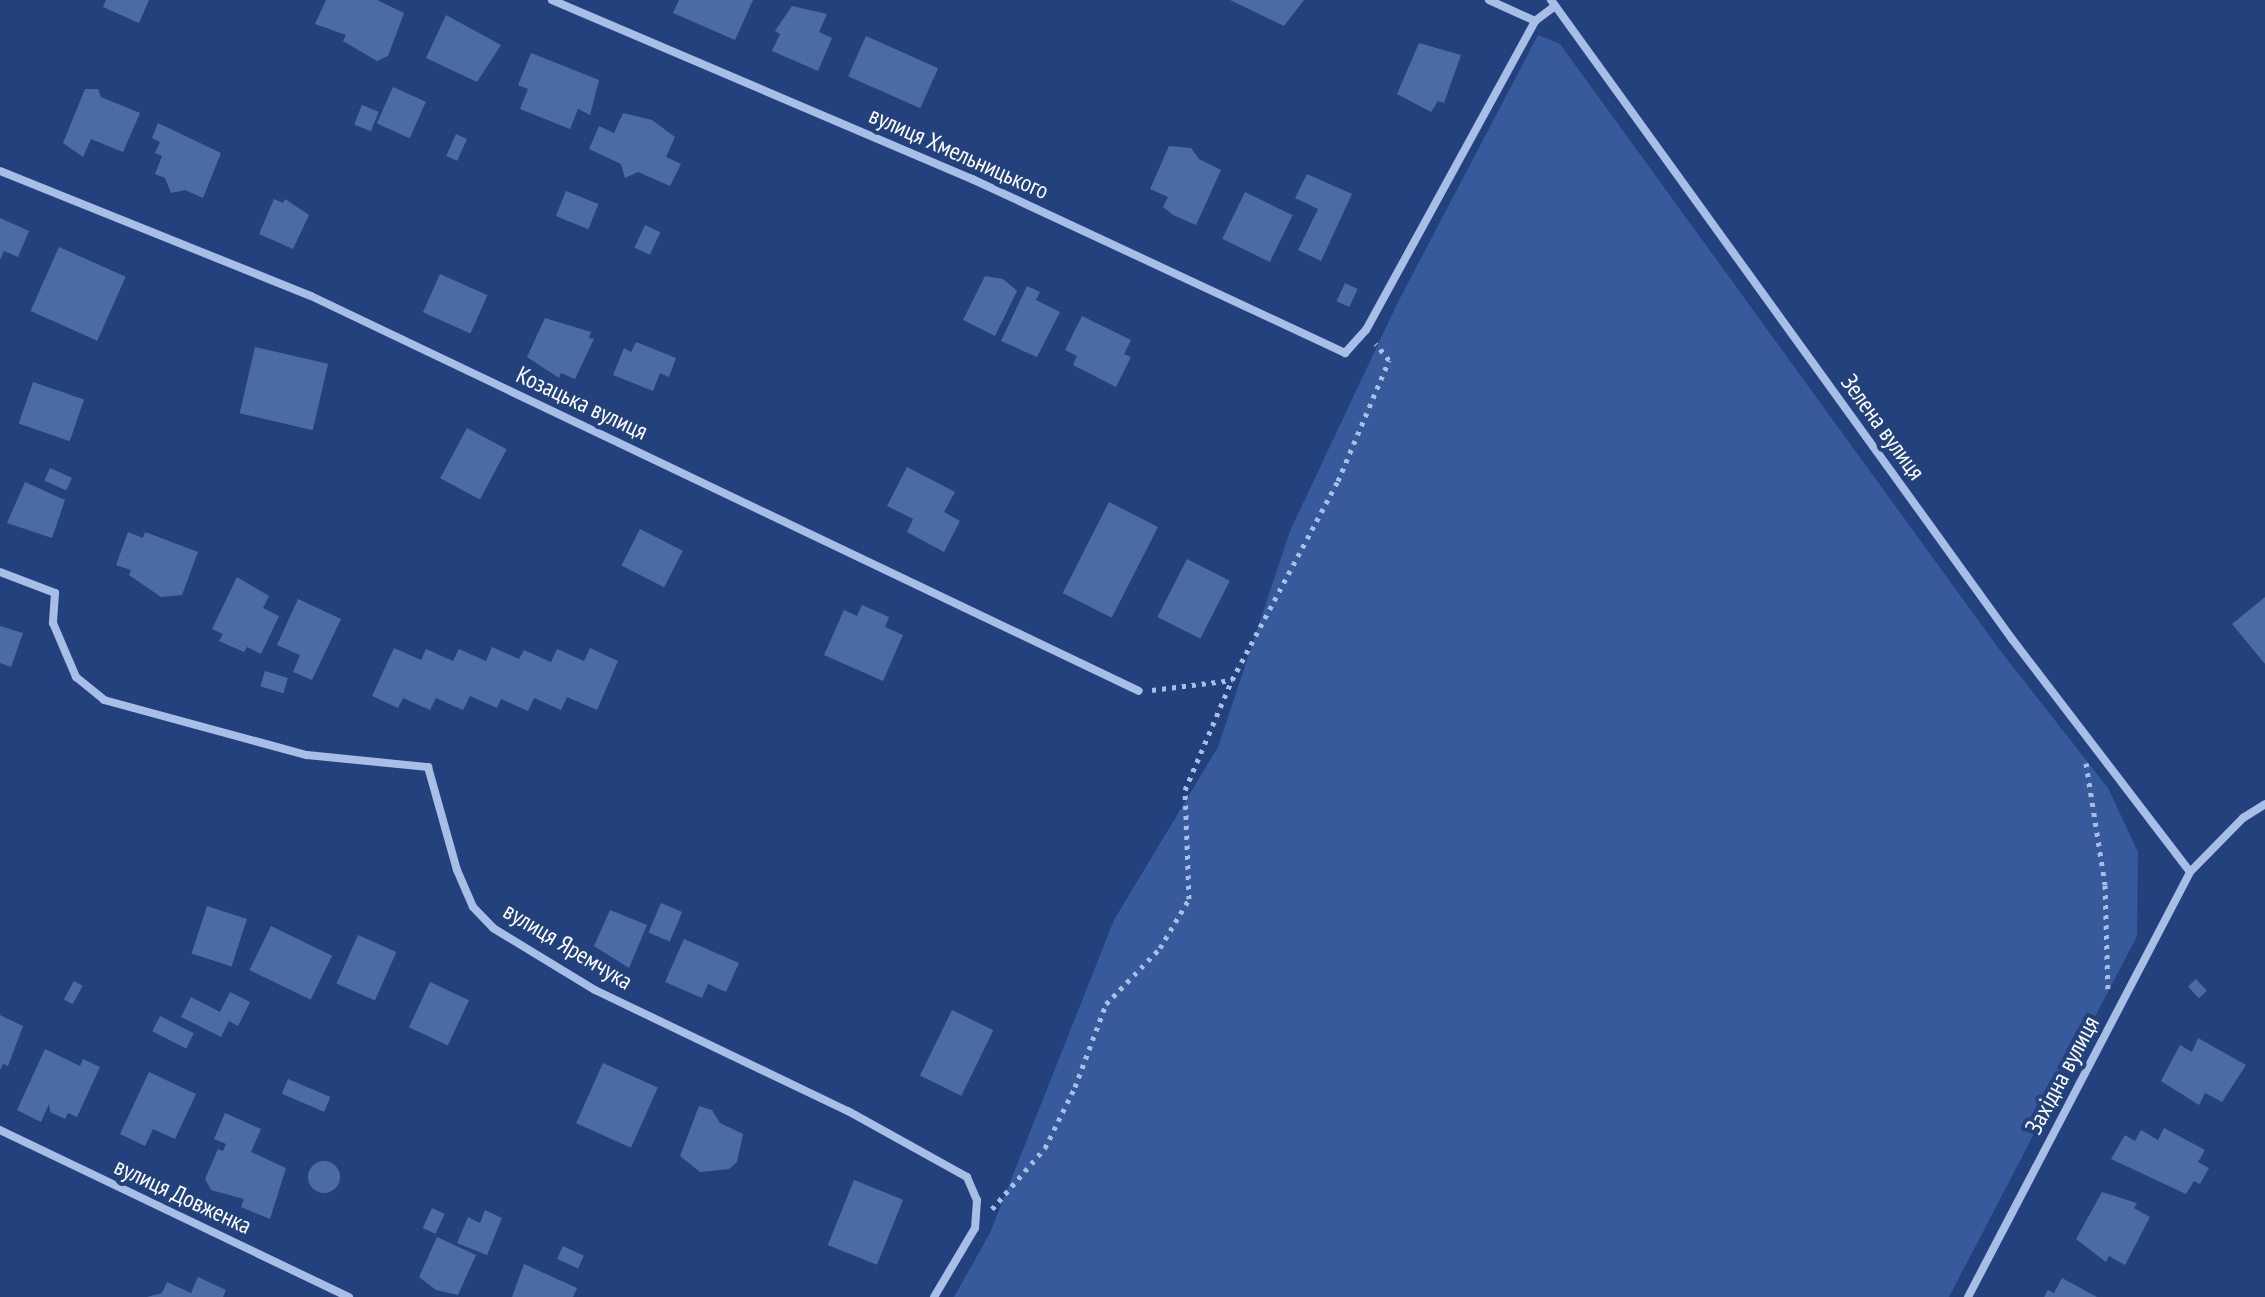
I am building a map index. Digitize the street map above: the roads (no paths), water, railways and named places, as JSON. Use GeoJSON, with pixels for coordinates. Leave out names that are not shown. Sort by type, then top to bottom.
{"type":"FeatureCollection","features":[{"type":"Feature","properties":{"kind":"street","name":"вулиця Хмельницького"},"geometry":{"type":"LineString","coordinates":[[552,0],[972,179],[1345,353],[1366,330],[1535,21]]}},
{"type":"Feature","properties":{"kind":"street"},"geometry":{"type":"LineString","coordinates":[[1489,0],[1535,21],[1553,3]]}},
{"type":"Feature","properties":{"kind":"street","name":"Зелена вулиця"},"geometry":{"type":"LineString","coordinates":[[1553,3],[2080,731],[2190,872]]}},
{"type":"Feature","properties":{"kind":"street","name":"Козацька вулиця"},"geometry":{"type":"LineString","coordinates":[[0,171],[311,296],[1139,691]]}},
{"type":"Feature","properties":{"kind":"street","name":"вулиця Яремчука"},"geometry":{"type":"LineString","coordinates":[[0,572],[55,593],[53,623],[76,677],[104,700],[307,755],[428,767],[457,870],[473,907],[493,928],[595,990],[848,1111],[967,1177],[977,1200],[975,1228],[934,1297]]}},
{"type":"Feature","properties":{"kind":"street"},"geometry":{"type":"LineString","coordinates":[[2261,806],[2265,817]]}},
{"type":"Feature","properties":{"kind":"street","name":"Західна вулиця"},"geometry":{"type":"LineString","coordinates":[[1968,1297],[2190,872],[2261,806]]}},
{"type":"Feature","properties":{"kind":"street","name":"вулиця Довженка"},"geometry":{"type":"LineString","coordinates":[[0,1130],[349,1297]]}}]}
